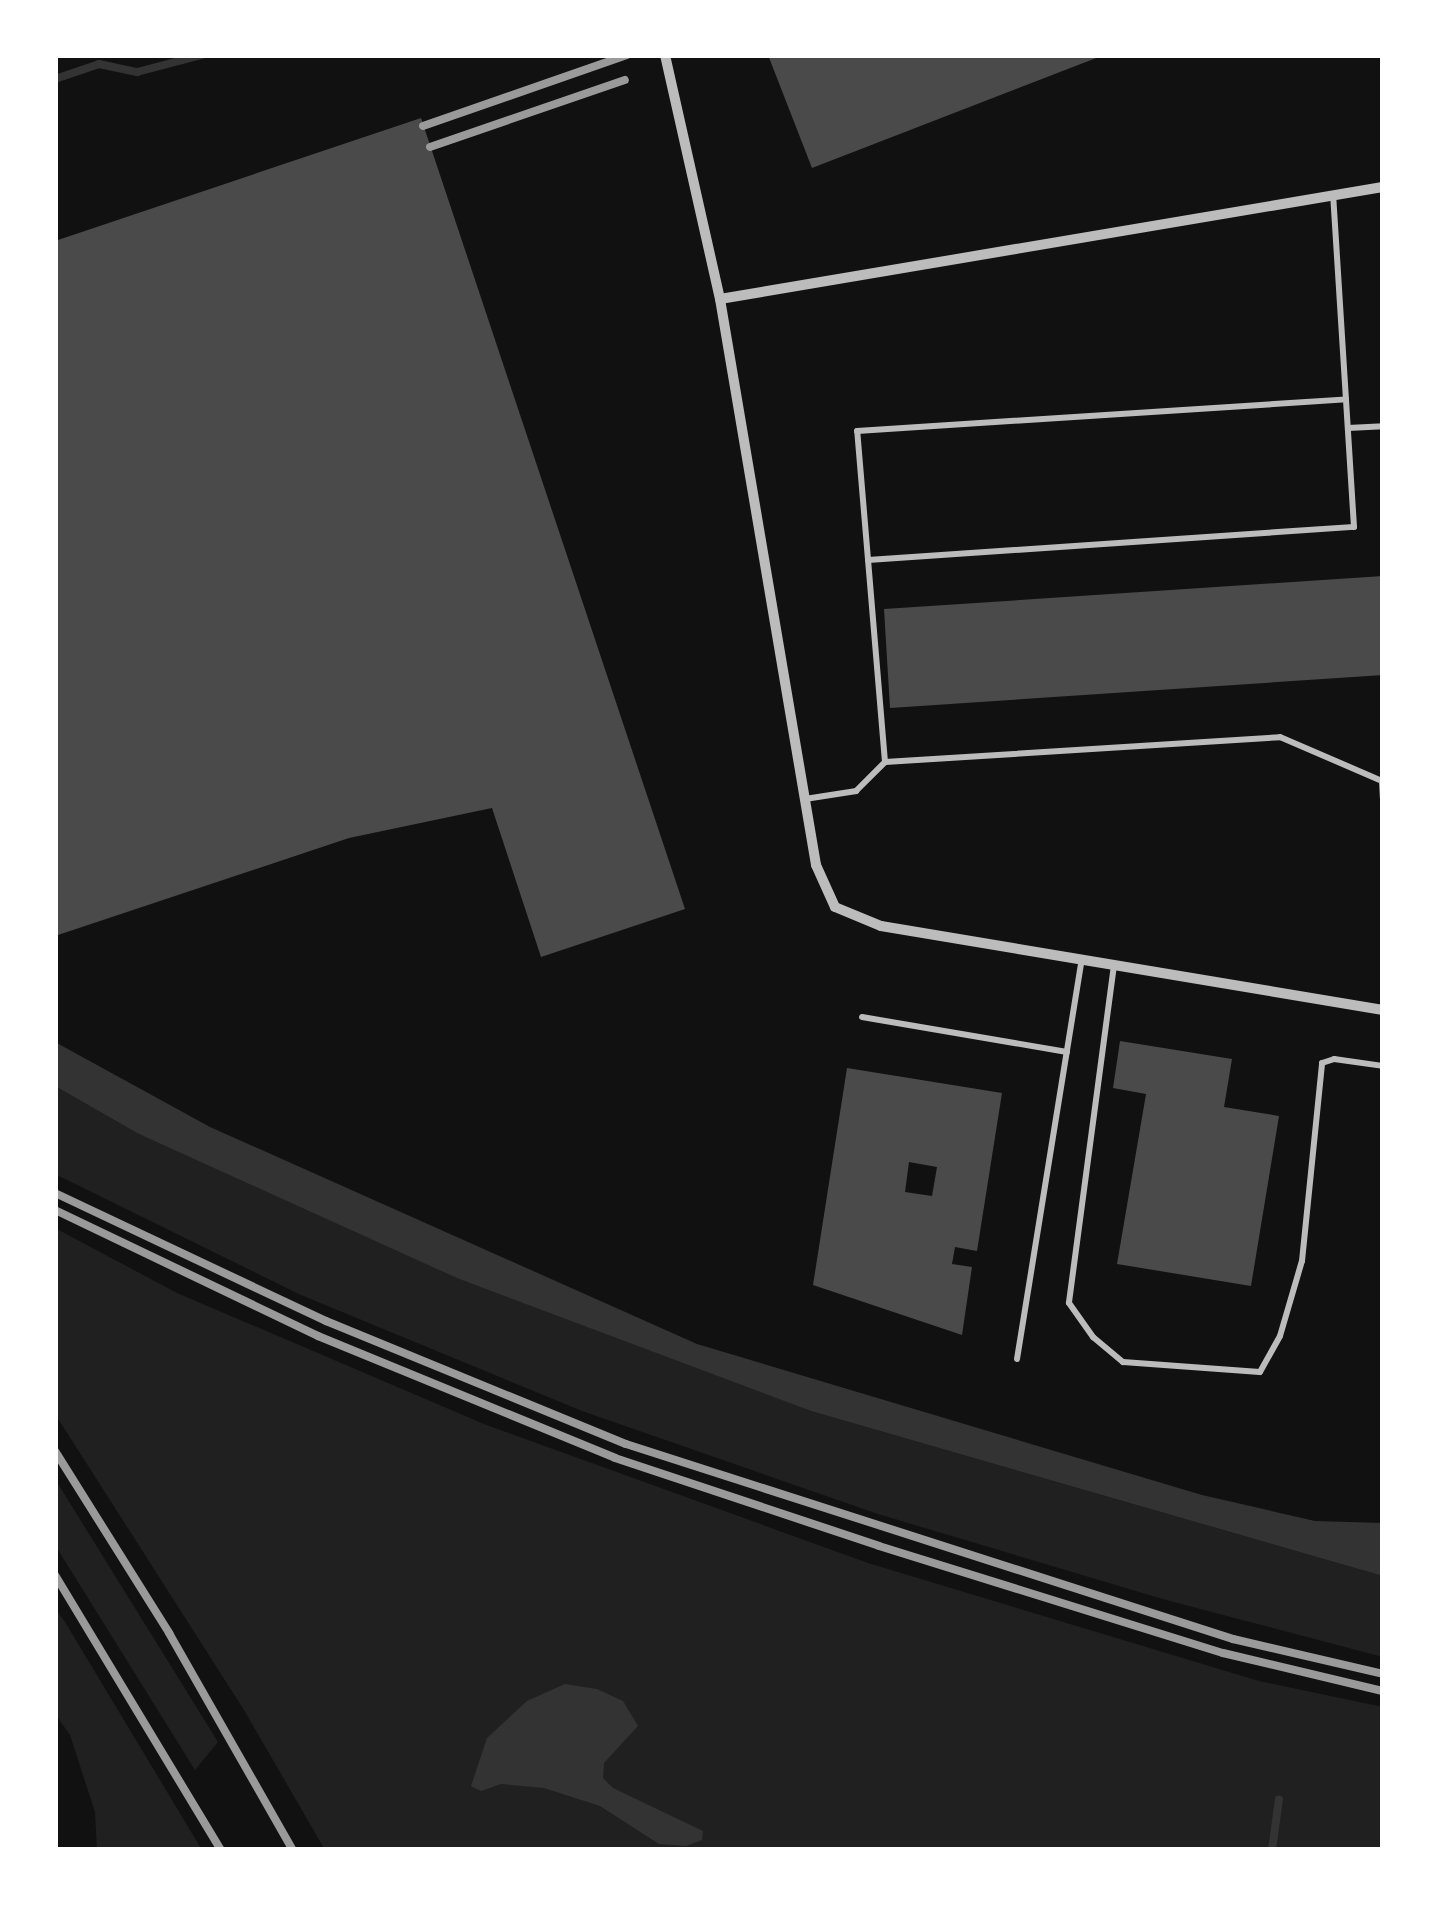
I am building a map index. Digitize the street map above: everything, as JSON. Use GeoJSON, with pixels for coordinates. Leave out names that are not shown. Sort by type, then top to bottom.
{"type":"FeatureCollection","features":[{"type":"Feature","properties":{"kind":"street"},"geometry":{"type":"LineString","coordinates":[[664,55],[720,299],[816,865],[835,908],[856,919],[1383,1010]]}},
{"type":"Feature","properties":{"kind":"street"},"geometry":{"type":"LineString","coordinates":[[720,299],[1383,186]]}},
{"type":"Feature","properties":{"kind":"lane"},"geometry":{"type":"LineString","coordinates":[[868,560],[1354,527],[1333,195]]}},
{"type":"Feature","properties":{"kind":"lane"},"geometry":{"type":"LineString","coordinates":[[885,762],[857,431],[1346,399]]}},
{"type":"Feature","properties":{"kind":"lane"},"geometry":{"type":"LineString","coordinates":[[1348,428],[1383,426]]}},
{"type":"Feature","properties":{"kind":"lane"},"geometry":{"type":"LineString","coordinates":[[805,800],[856,792],[885,762],[1280,737],[1382,781],[1383,798]]}},
{"type":"Feature","properties":{"kind":"lane"},"geometry":{"type":"LineString","coordinates":[[1017,1359],[1082,958]]}},
{"type":"Feature","properties":{"kind":"lane"},"geometry":{"type":"LineString","coordinates":[[1114,963],[1069,1303],[1093,1337],[1122,1362],[1260,1372],[1280,1336],[1302,1261],[1322,1063],[1334,1058],[1383,1066]]}},
{"type":"Feature","properties":{"kind":"lane"},"geometry":{"type":"LineString","coordinates":[[862,1016],[1067,1052]]}},
{"type":"Feature","properties":{"kind":"shaded area"},"geometry":{"type":"Polygon","coordinates":[[[55,1042],[210,1127],[697,1344],[1202,1495],[1315,1521],[1383,1523],[1383,1576],[811,1411],[457,1278],[137,1133],[55,1086],[55,1042]]]}},
{"type":"Feature","properties":{"kind":"shaded area"},"geometry":{"type":"Polygon","coordinates":[[[55,1086],[137,1133],[811,1411],[1383,1576],[1383,1657],[1166,1600],[878,1514],[582,1411],[301,1295],[55,1174],[55,1086]]]}},
{"type":"Feature","properties":{"kind":"shaded area"},"geometry":{"type":"Polygon","coordinates":[[[55,1228],[177,1293],[484,1424],[868,1563],[1259,1681],[1383,1707],[1383,1850],[325,1850],[244,1710],[55,1414],[55,1228]]]}},
{"type":"Feature","properties":{"kind":"shaded area"},"geometry":{"type":"Polygon","coordinates":[[[55,1479],[218,1742],[195,1770],[55,1545],[55,1479]]]}},
{"type":"Feature","properties":{"kind":"shaded area"},"geometry":{"type":"Polygon","coordinates":[[[55,1608],[202,1850],[97,1850],[95,1812],[70,1735],[55,1714],[55,1608]]]}},
{"type":"Feature","properties":{"kind":"shaded area"},"geometry":{"type":"Polygon","coordinates":[[[565,1684],[597,1689],[623,1701],[638,1726],[604,1763],[603,1778],[613,1788],[703,1831],[702,1840],[686,1846],[659,1844],[600,1806],[544,1788],[501,1784],[481,1791],[471,1786],[487,1738],[527,1701],[565,1684]]]}},
{"type":"Feature","properties":{"kind":"building"},"geometry":{"type":"Polygon","coordinates":[[[768,55],[1104,55],[812,168],[768,55]]]}},
{"type":"Feature","properties":{"kind":"building"},"geometry":{"type":"Polygon","coordinates":[[[421,118],[685,909],[541,957],[492,808],[349,838],[55,936],[55,241],[421,118]]]}},
{"type":"Feature","properties":{"kind":"building"},"geometry":{"type":"Polygon","coordinates":[[[1383,576],[1383,675],[890,708],[884,609],[1383,576]]]}},
{"type":"Feature","properties":{"kind":"building"},"geometry":{"type":"Polygon","coordinates":[[[1120,1041],[1232,1059],[1224,1107],[1279,1116],[1251,1286],[1117,1264],[1146,1094],[1113,1088],[1120,1041]]]}},
{"type":"Feature","properties":{"kind":"building"},"geometry":{"type":"Polygon","coordinates":[[[847,1068],[1002,1093],[977,1251],[955,1247],[952,1264],[972,1267],[962,1335],[813,1285],[847,1068]],[[909,1162],[905,1192],[932,1196],[937,1167],[909,1162]]]}},
{"type":"Feature","properties":{"kind":"waterway"},"geometry":{"type":"LineString","coordinates":[[55,79],[99,64],[137,72],[202,55]]}},
{"type":"Feature","properties":{"kind":"waterway"},"geometry":{"type":"LineString","coordinates":[[1272,1850],[1279,1799]]}},
{"type":"Feature","properties":{"kind":"railway"},"geometry":{"type":"LineString","coordinates":[[423,126],[627,55]]}},
{"type":"Feature","properties":{"kind":"railway"},"geometry":{"type":"LineString","coordinates":[[430,147],[625,80]]}},
{"type":"Feature","properties":{"kind":"railway"},"geometry":{"type":"LineString","coordinates":[[55,1193],[326,1321],[626,1444],[1233,1639],[1383,1674]]}},
{"type":"Feature","properties":{"kind":"railway"},"geometry":{"type":"LineString","coordinates":[[55,1210],[318,1336],[615,1458],[879,1546],[1223,1653],[1383,1691]]}},
{"type":"Feature","properties":{"kind":"railway"},"geometry":{"type":"LineString","coordinates":[[55,1451],[169,1633],[293,1850]]}},
{"type":"Feature","properties":{"kind":"railway"},"geometry":{"type":"LineString","coordinates":[[55,1575],[221,1850]]}}]}
